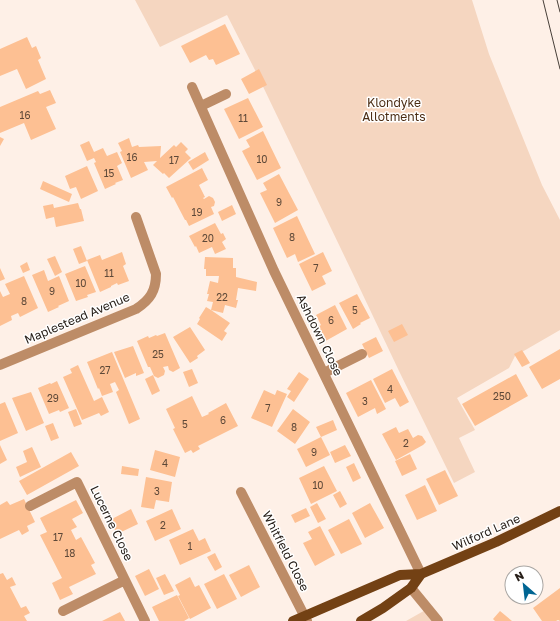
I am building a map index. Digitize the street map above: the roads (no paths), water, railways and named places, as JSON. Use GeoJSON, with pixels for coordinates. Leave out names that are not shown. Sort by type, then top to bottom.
{"type":"FeatureCollection","features":[{"type":"Feature","properties":{"kind":"main road","name":"Wilford Lane"},"geometry":{"type":"LineString","coordinates":[[292,621],[306,618],[400,575],[421,574],[496,542],[560,511]]}},
{"type":"Feature","properties":{"kind":"main road"},"geometry":{"type":"LineString","coordinates":[[361,621],[383,608],[411,588],[421,574]]}},
{"type":"Feature","properties":{"kind":"street","name":"Ashdown Close"},"geometry":{"type":"LineString","coordinates":[[192,87],[274,271],[421,574]]}},
{"type":"Feature","properties":{"kind":"street"},"geometry":{"type":"LineString","coordinates":[[201,106],[226,94]]}},
{"type":"Feature","properties":{"kind":"street","name":"Maplestead Avenue"},"geometry":{"type":"LineString","coordinates":[[0,365],[136,309],[145,303],[152,295],[156,283],[156,274],[136,217]]}},
{"type":"Feature","properties":{"kind":"street"},"geometry":{"type":"LineString","coordinates":[[324,373],[362,354]]}},
{"type":"Feature","properties":{"kind":"street","name":"Lucerne Close"},"geometry":{"type":"LineString","coordinates":[[30,506],[77,482],[145,621]]}},
{"type":"Feature","properties":{"kind":"street","name":"Whitfield Close"},"geometry":{"type":"LineString","coordinates":[[241,492],[306,618]]}},
{"type":"Feature","properties":{"kind":"street","name":"Lucerne Close"},"geometry":{"type":"LineString","coordinates":[[63,611],[125,580]]}},
{"type":"Feature","properties":{"kind":"street"},"geometry":{"type":"LineString","coordinates":[[411,588],[438,621]]}},
{"type":"Feature","properties":{"kind":"tram line"},"geometry":{"type":"LineString","coordinates":[[543,0],[560,69]]}},
{"type":"Feature","properties":{"kind":"tram line"},"geometry":{"type":"LineString","coordinates":[[557,0],[560,12]]}},
{"type":"Feature","properties":{"kind":"park label","name":"Klondyke Allotments"},"geometry":{"type":"Point","coordinates":[394,109]}}]}
